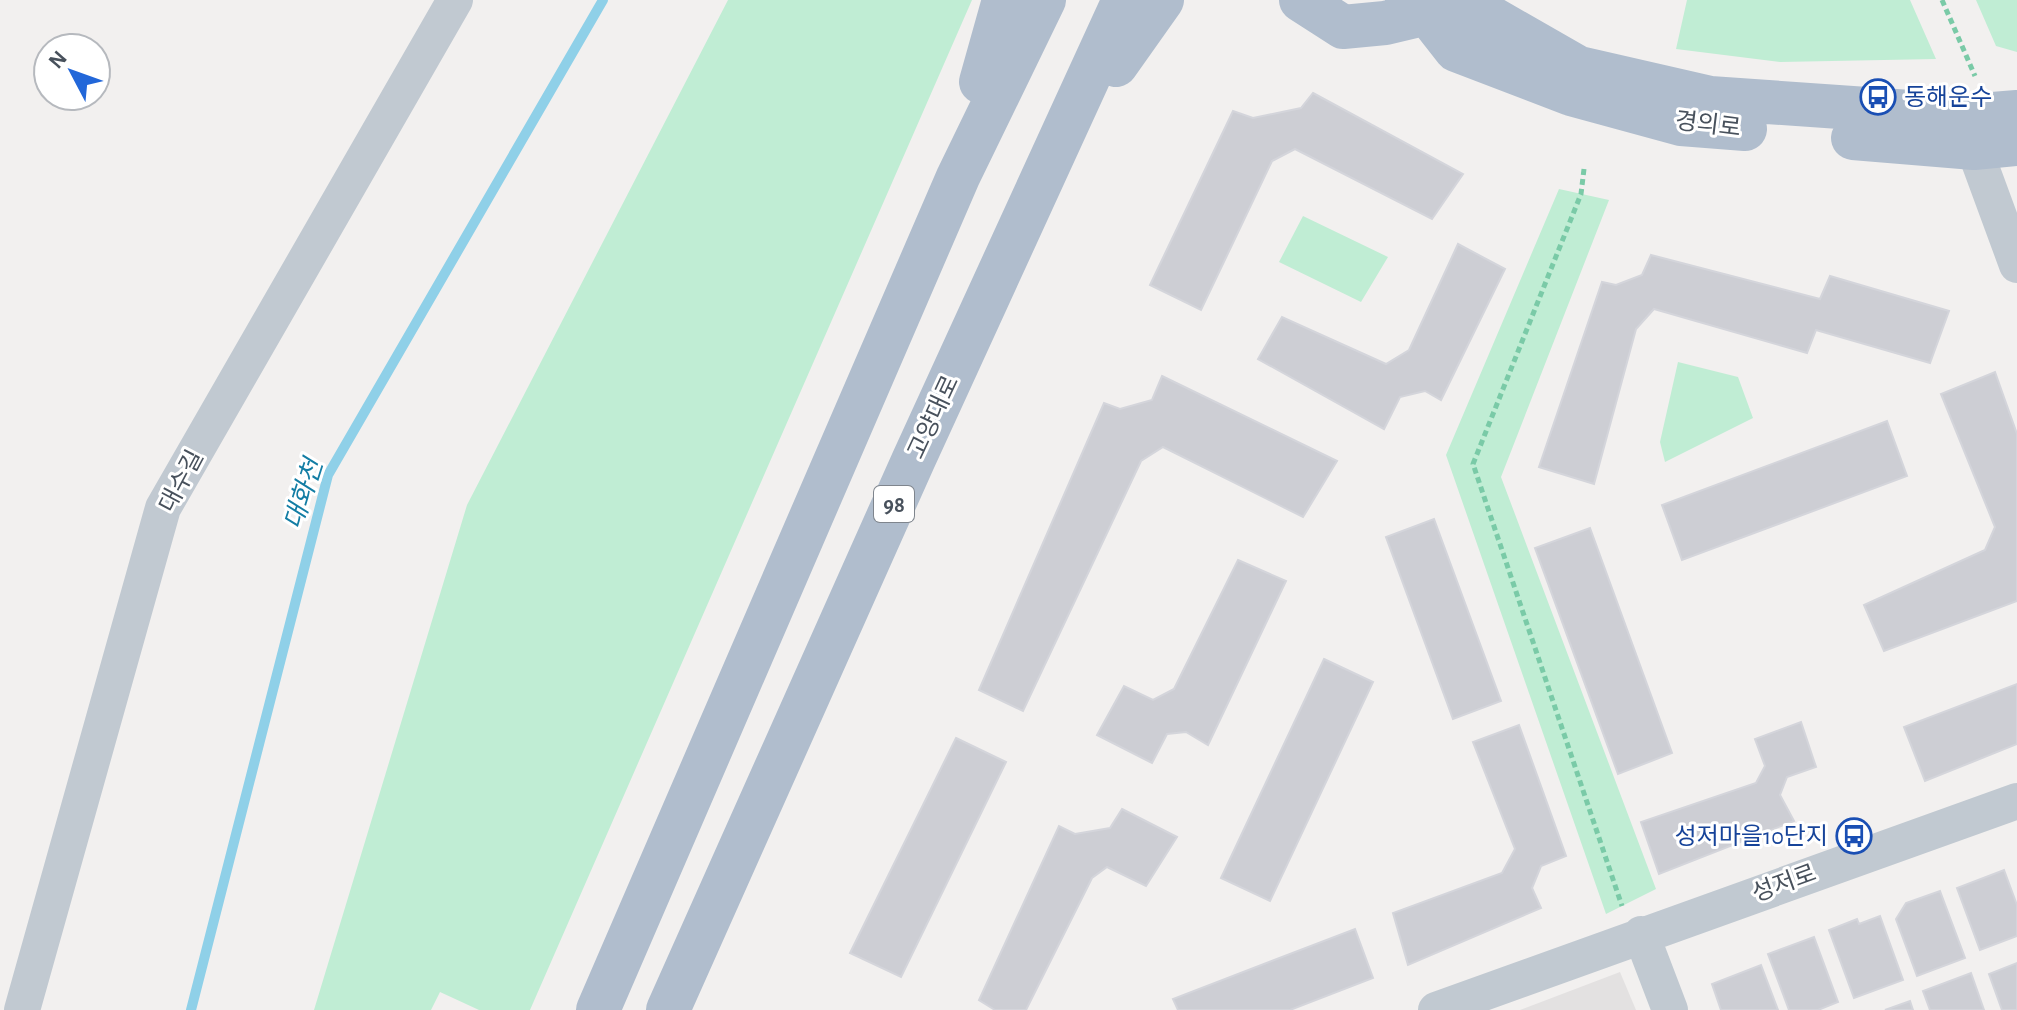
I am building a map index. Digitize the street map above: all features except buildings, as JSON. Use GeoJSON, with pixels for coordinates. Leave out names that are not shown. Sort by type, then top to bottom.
{"type":"FeatureCollection","features":[{"type":"Feature","properties":{"kind":"main road"},"geometry":{"type":"LineString","coordinates":[[958,177],[1004,0]]}},
{"type":"Feature","properties":{"kind":"main road"},"geometry":{"type":"LineString","coordinates":[[598,1010],[958,177],[1044,0]]}},
{"type":"Feature","properties":{"kind":"main road","name":"고양대로"},"geometry":{"type":"LineString","coordinates":[[668,1010],[913,461],[1124,0]]}},
{"type":"Feature","properties":{"kind":"main road"},"geometry":{"type":"LineString","coordinates":[[913,461],[1030,210],[1103,83],[1162,0]]}},
{"type":"Feature","properties":{"kind":"main road"},"geometry":{"type":"LineString","coordinates":[[1301,0],[1343,27],[1385,23],[1418,4]]}},
{"type":"Feature","properties":{"kind":"main road","name":"경의로"},"geometry":{"type":"LineString","coordinates":[[1418,4],[1481,12],[1579,68],[1710,98],[1968,116],[2017,112]]}},
{"type":"Feature","properties":{"kind":"main road","name":"경의로"},"geometry":{"type":"LineString","coordinates":[[1418,4],[1456,50],[1571,94],[1681,124],[1974,148],[2017,144]]}},
{"type":"Feature","properties":{"kind":"street","name":"대수길"},"geometry":{"type":"LineString","coordinates":[[22,1010],[163,508],[455,0]]}},
{"type":"Feature","properties":{"kind":"street"},"geometry":{"type":"LineString","coordinates":[[1974,148],[2017,265]]}},
{"type":"Feature","properties":{"kind":"street","name":"성저로"},"geometry":{"type":"LineString","coordinates":[[1436,1010],[1630,926],[2017,801]]}},
{"type":"Feature","properties":{"kind":"street"},"geometry":{"type":"LineString","coordinates":[[1630,926],[1670,1010]]}},
{"type":"Feature","properties":{"kind":"path"},"geometry":{"type":"LineString","coordinates":[[1942,0],[1976,79]]}},
{"type":"Feature","properties":{"kind":"path"},"geometry":{"type":"LineString","coordinates":[[1584,169],[1581,194],[1473,464],[1630,926]]}},
{"type":"Feature","properties":{"kind":"shaded area"},"geometry":{"type":"Polygon","coordinates":[[[1620,972],[1636,1010],[1520,1010],[1620,972]]]}},
{"type":"Feature","properties":{"kind":"green space"},"geometry":{"type":"Polygon","coordinates":[[[728,0],[972,0],[530,1010],[479,1010],[440,992],[431,1010],[314,1010],[467,505],[728,0]]]}},
{"type":"Feature","properties":{"kind":"green space"},"geometry":{"type":"Polygon","coordinates":[[[1687,0],[1910,0],[1936,59],[1780,62],[1676,49],[1687,0]]]}},
{"type":"Feature","properties":{"kind":"green space"},"geometry":{"type":"Polygon","coordinates":[[[1976,0],[2017,0],[2017,52],[1996,46],[1976,0]]]}},
{"type":"Feature","properties":{"kind":"green space"},"geometry":{"type":"Polygon","coordinates":[[[1559,189],[1609,200],[1501,477],[1656,889],[1606,914],[1446,455],[1559,189]]]}},
{"type":"Feature","properties":{"kind":"green space"},"geometry":{"type":"Polygon","coordinates":[[[1303,216],[1388,257],[1361,302],[1279,262],[1303,216]]]}},
{"type":"Feature","properties":{"kind":"green space"},"geometry":{"type":"Polygon","coordinates":[[[1678,362],[1738,377],[1753,418],[1665,462],[1660,442],[1678,362]]]}},
{"type":"Feature","properties":{"kind":"waterway","name":"대화천"},"geometry":{"type":"LineString","coordinates":[[191,1010],[328,475],[603,0]]}},
{"type":"Feature","properties":{"kind":"place","name":"동해운수"},"geometry":{"type":"Point","coordinates":[1878,97]}},
{"type":"Feature","properties":{"kind":"place","name":"성저마을10단지"},"geometry":{"type":"Point","coordinates":[1854,836]}}]}
